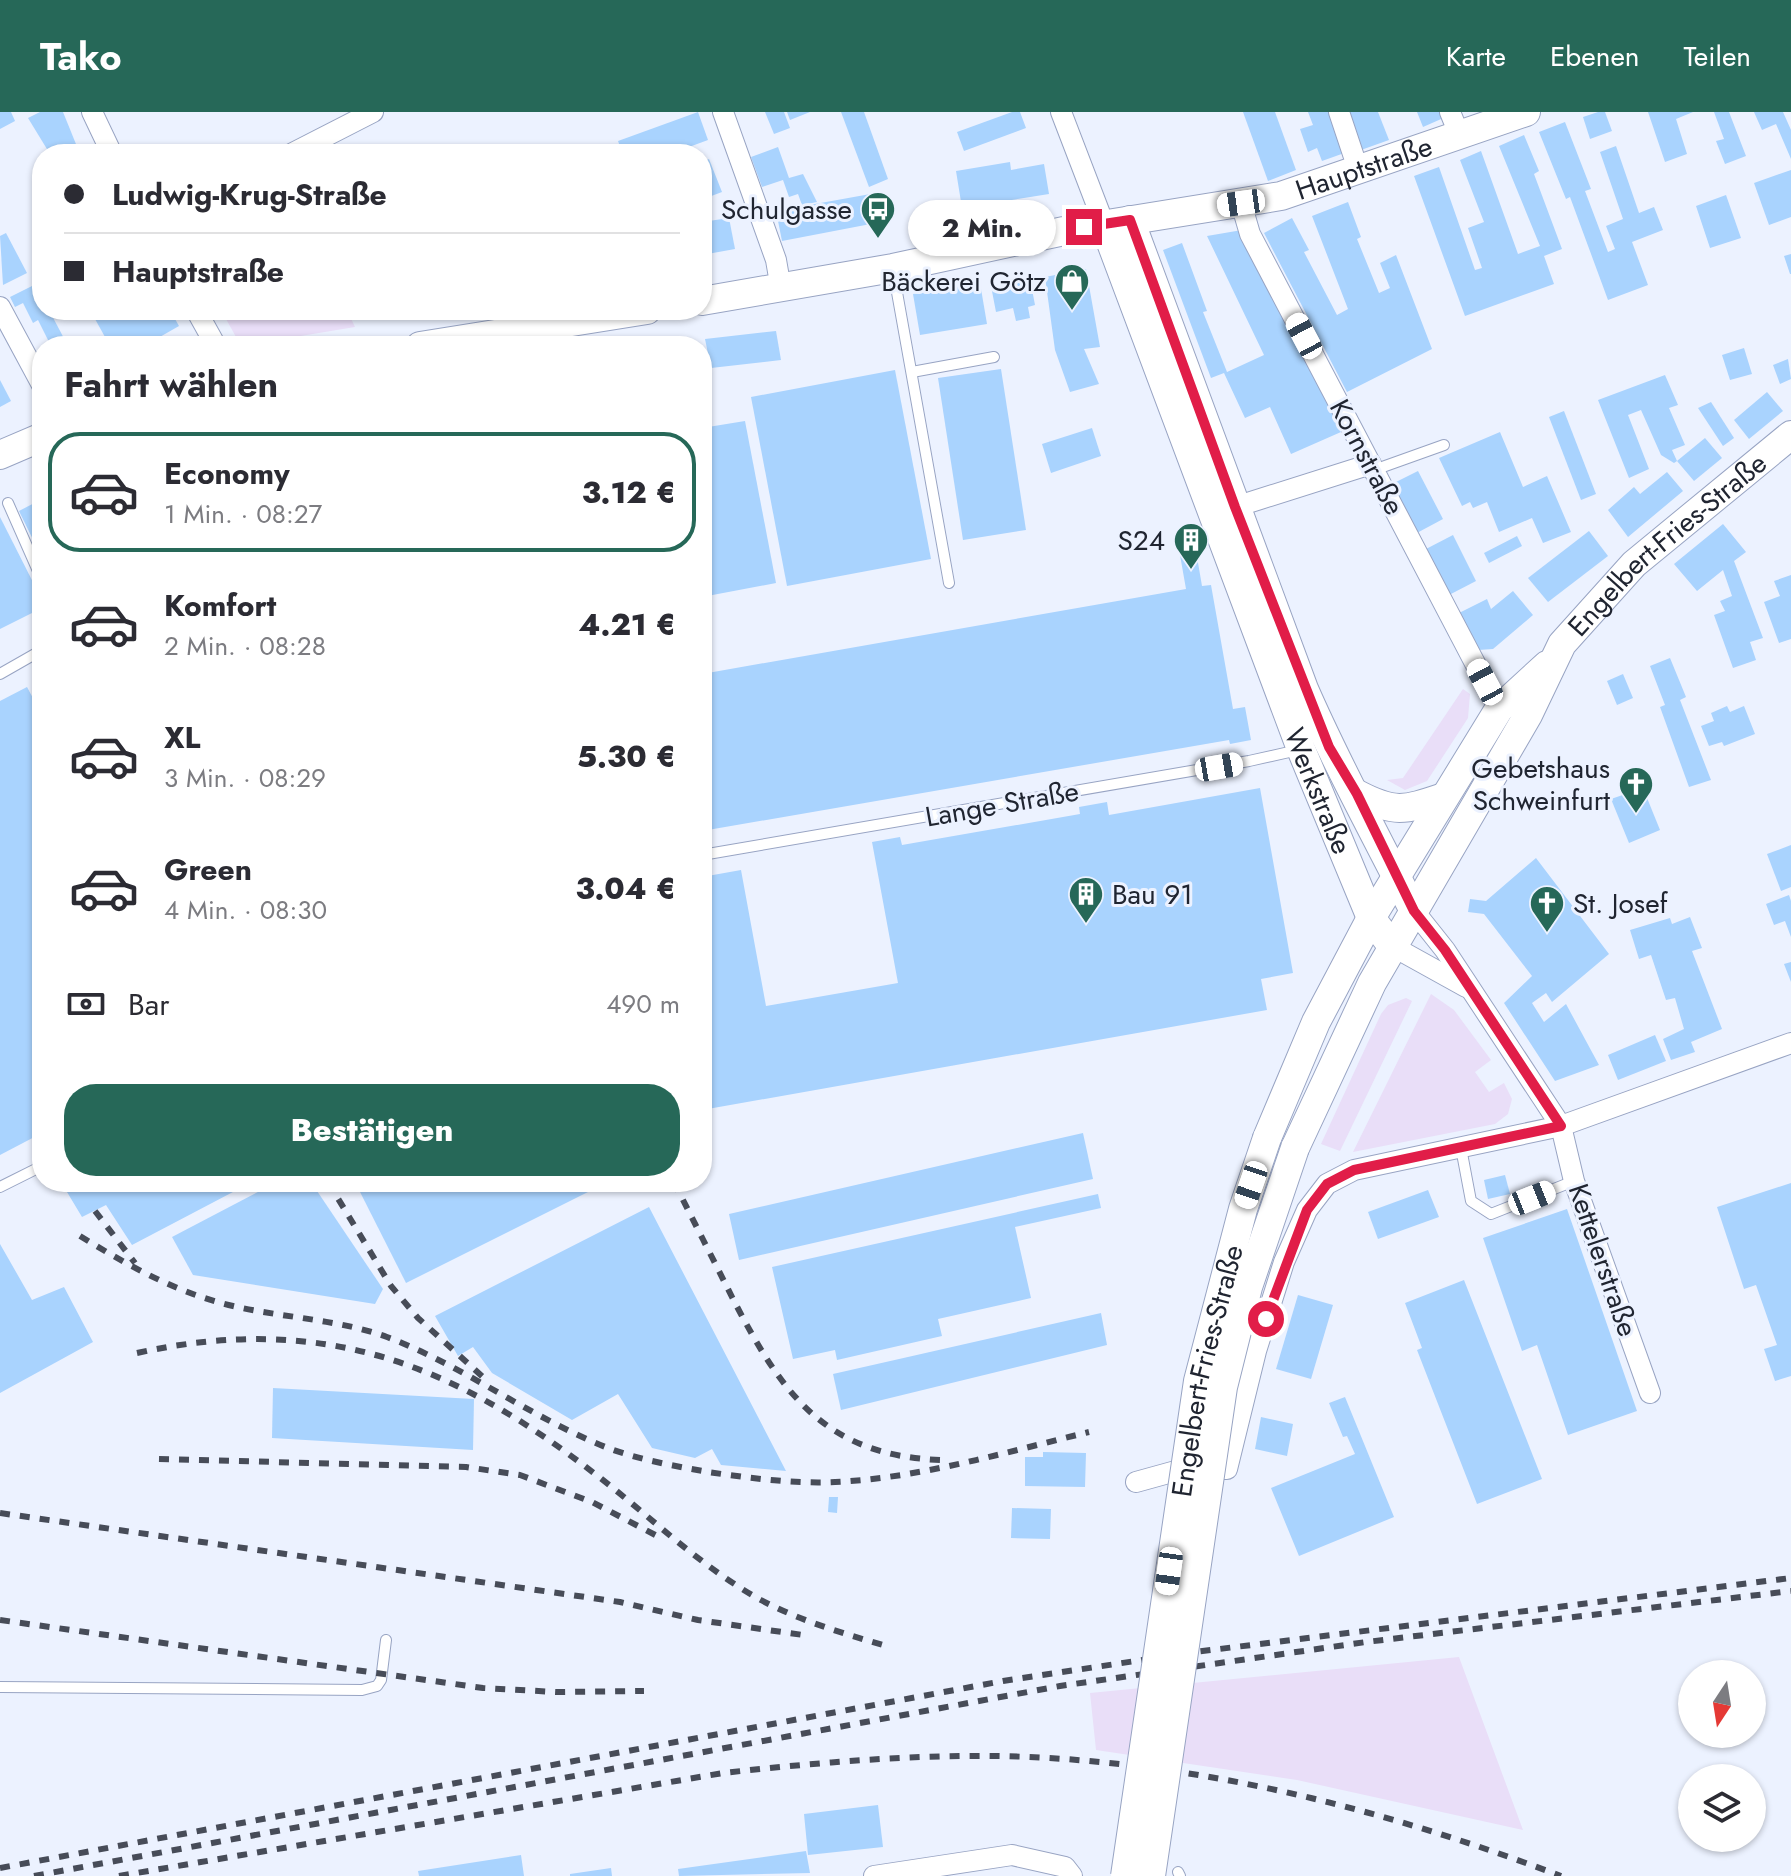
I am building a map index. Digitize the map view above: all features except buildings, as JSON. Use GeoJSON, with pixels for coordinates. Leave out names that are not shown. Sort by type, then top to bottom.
{"type":"FeatureCollection","features":[{"type":"Feature","properties":{"kind":"main road","name":"Hauptstraße"},"geometry":{"type":"LineString","coordinates":[[712,299],[893,268],[958,251],[1293,193],[1358,169],[1455,123],[1526,112]]}},
{"type":"Feature","properties":{"kind":"main road","name":"Werkstraße"},"geometry":{"type":"LineString","coordinates":[[1117,222],[1235,507],[1329,747],[1357,794],[1414,911]]}},
{"type":"Feature","properties":{"kind":"main road","name":"Werkstraße"},"geometry":{"type":"LineString","coordinates":[[1117,222],[1301,749],[1371,918],[1392,946]]}},
{"type":"Feature","properties":{"kind":"main road"},"geometry":{"type":"LineString","coordinates":[[483,336],[584,320]]}},
{"type":"Feature","properties":{"kind":"main road","name":"Engelbert-Fries-Straße"},"geometry":{"type":"LineString","coordinates":[[1169,1875],[1223,1387],[1248,1287],[1295,1148],[1342,1042],[1392,946],[1528,715],[1551,662],[1578,622],[1634,564],[1791,435]]}},
{"type":"Feature","properties":{"kind":"main road"},"geometry":{"type":"LineString","coordinates":[[0,455],[32,441]]}},
{"type":"Feature","properties":{"kind":"main road","name":"Engelbert-Fries-Straße"},"geometry":{"type":"LineString","coordinates":[[1125,1876],[1198,1381],[1243,1209],[1267,1138],[1316,1022],[1371,918],[1499,709],[1551,662]]}},
{"type":"Feature","properties":{"kind":"main road"},"geometry":{"type":"LineString","coordinates":[[1357,794],[1384,808],[1398,810],[1444,797]]}},
{"type":"Feature","properties":{"kind":"street"},"geometry":{"type":"LineString","coordinates":[[92,112],[107,144]]}},
{"type":"Feature","properties":{"kind":"street"},"geometry":{"type":"LineString","coordinates":[[311,144],[373,112]]}},
{"type":"Feature","properties":{"kind":"street"},"geometry":{"type":"LineString","coordinates":[[723,112],[776,260],[781,289]]}},
{"type":"Feature","properties":{"kind":"street"},"geometry":{"type":"LineString","coordinates":[[1061,112],[1117,222]]}},
{"type":"Feature","properties":{"kind":"street"},"geometry":{"type":"LineString","coordinates":[[1339,112],[1358,169]]}},
{"type":"Feature","properties":{"kind":"street","name":"Kornstraße"},"geometry":{"type":"LineString","coordinates":[[1241,203],[1250,234],[1499,709]]}},
{"type":"Feature","properties":{"kind":"street"},"geometry":{"type":"LineString","coordinates":[[0,307],[32,366]]}},
{"type":"Feature","properties":{"kind":"street"},"geometry":{"type":"LineString","coordinates":[[1235,507],[1372,467]]}},
{"type":"Feature","properties":{"kind":"street","name":"Kettelerstraße"},"geometry":{"type":"LineString","coordinates":[[1414,911],[1445,950],[1466,987],[1561,1126],[1574,1181],[1650,1393]]}},
{"type":"Feature","properties":{"kind":"street","name":"Kettelerstraße"},"geometry":{"type":"LineString","coordinates":[[1392,946],[1466,987]]}},
{"type":"Feature","properties":{"kind":"street"},"geometry":{"type":"LineString","coordinates":[[1136,1482],[1183,1469],[1227,1469],[1284,1262],[1316,1195],[1327,1184],[1354,1170],[1561,1126],[1791,1043]]}},
{"type":"Feature","properties":{"kind":"street"},"geometry":{"type":"LineString","coordinates":[[874,1876],[1012,1855],[1068,1872]]}},
{"type":"Feature","properties":{"kind":"lane"},"geometry":{"type":"LineString","coordinates":[[893,268],[949,583]]}},
{"type":"Feature","properties":{"kind":"lane"},"geometry":{"type":"LineString","coordinates":[[912,372],[994,357]]}},
{"type":"Feature","properties":{"kind":"lane"},"geometry":{"type":"LineString","coordinates":[[1372,467],[1444,445]]}},
{"type":"Feature","properties":{"kind":"lane"},"geometry":{"type":"LineString","coordinates":[[8,503],[32,557]]}},
{"type":"Feature","properties":{"kind":"lane"},"geometry":{"type":"LineString","coordinates":[[0,674],[32,656]]}},
{"type":"Feature","properties":{"kind":"lane","name":"Lange Straße"},"geometry":{"type":"LineString","coordinates":[[712,853],[1261,759],[1301,749]]}},
{"type":"Feature","properties":{"kind":"lane"},"geometry":{"type":"LineString","coordinates":[[1461,1148],[1471,1201],[1491,1214],[1574,1181]]}},
{"type":"Feature","properties":{"kind":"lane"},"geometry":{"type":"LineString","coordinates":[[0,1187],[32,1171]]}},
{"type":"Feature","properties":{"kind":"lane"},"geometry":{"type":"LineString","coordinates":[[0,1687],[362,1690],[377,1686],[381,1680],[386,1640]]}},
{"type":"Feature","properties":{"kind":"shaded area"},"geometry":{"type":"Polygon","coordinates":[[[227,320],[352,320],[355,327],[301,336],[235,336],[227,320]]]}},
{"type":"Feature","properties":{"kind":"shaded area"},"geometry":{"type":"Polygon","coordinates":[[[1463,689],[1470,694],[1468,718],[1427,781],[1405,790],[1387,780],[1403,778],[1463,689]]]}},
{"type":"Feature","properties":{"kind":"shaded area"},"geometry":{"type":"Polygon","coordinates":[[[1431,994],[1454,1010],[1491,1060],[1475,1072],[1489,1092],[1504,1083],[1512,1099],[1508,1114],[1495,1124],[1353,1152],[1431,994]]]}},
{"type":"Feature","properties":{"kind":"shaded area"},"geometry":{"type":"Polygon","coordinates":[[[1406,998],[1412,1001],[1340,1151],[1321,1144],[1381,1014],[1388,1005],[1406,998]]]}},
{"type":"Feature","properties":{"kind":"shaded area"},"geometry":{"type":"Polygon","coordinates":[[[1459,1657],[1523,1830],[1297,1780],[1096,1750],[1090,1693],[1459,1657]]]}},
{"type":"Feature","properties":{"kind":"railway"},"geometry":{"type":"LineString","coordinates":[[334,1192],[391,1286],[418,1318],[483,1377]]}},
{"type":"Feature","properties":{"kind":"railway"},"geometry":{"type":"LineString","coordinates":[[679,1192],[750,1331],[789,1389],[811,1413],[836,1432],[866,1446],[900,1456],[941,1460]]}},
{"type":"Feature","properties":{"kind":"railway"},"geometry":{"type":"LineString","coordinates":[[95,1211],[135,1263]]}},
{"type":"Feature","properties":{"kind":"railway"},"geometry":{"type":"LineString","coordinates":[[80,1236],[117,1258],[192,1294],[252,1310],[349,1326],[387,1337],[443,1362],[580,1436],[620,1452],[683,1467],[787,1481],[867,1480],[963,1463],[1089,1432]]}},
{"type":"Feature","properties":{"kind":"railway"},"geometry":{"type":"LineString","coordinates":[[137,1353],[204,1342],[267,1339],[327,1344],[383,1357],[438,1377],[492,1404],[545,1438],[737,1586],[807,1620],[890,1647]]}},
{"type":"Feature","properties":{"kind":"railway"},"geometry":{"type":"LineString","coordinates":[[159,1459],[466,1467],[520,1475],[592,1502],[661,1538]]}},
{"type":"Feature","properties":{"kind":"railway"},"geometry":{"type":"LineString","coordinates":[[0,1513],[620,1602],[698,1620],[810,1636]]}},
{"type":"Feature","properties":{"kind":"railway"},"geometry":{"type":"LineString","coordinates":[[0,1868],[1003,1681],[1195,1652],[1791,1578]]}},
{"type":"Feature","properties":{"kind":"railway"},"geometry":{"type":"LineString","coordinates":[[34,1876],[1060,1686],[1366,1642],[1791,1591]]}},
{"type":"Feature","properties":{"kind":"railway"},"geometry":{"type":"LineString","coordinates":[[0,1620],[483,1688],[556,1692],[644,1691]]}},
{"type":"Feature","properties":{"kind":"railway"},"geometry":{"type":"LineString","coordinates":[[119,1876],[723,1773],[859,1760],[995,1756],[1140,1766],[1283,1792],[1424,1829],[1561,1876]]}},
{"type":"Feature","properties":{"kind":"place","name":"Schulgasse"},"geometry":{"type":"Point","coordinates":[878,240]}},
{"type":"Feature","properties":{"kind":"place","name":"Bäckerei Götz"},"geometry":{"type":"Point","coordinates":[1072,312]}},
{"type":"Feature","properties":{"kind":"place","name":"S24"},"geometry":{"type":"Point","coordinates":[1191,571]}},
{"type":"Feature","properties":{"kind":"place","name":"Gebetshaus Schweinfurt"},"geometry":{"type":"Point","coordinates":[1636,815]}},
{"type":"Feature","properties":{"kind":"place","name":"Bau 91"},"geometry":{"type":"Point","coordinates":[1086,925]}},
{"type":"Feature","properties":{"kind":"place","name":"St. Josef"},"geometry":{"type":"Point","coordinates":[1547,934]}},
{"type":"Feature","properties":{"kind":"route"},"geometry":{"type":"LineString","coordinates":[[1084,227],[1130,220],[1174,333],[1235,507],[1329,747],[1357,794],[1414,911],[1445,950],[1466,987],[1561,1126],[1354,1170],[1327,1184],[1307,1210],[1284,1262],[1266,1319]]}}]}
